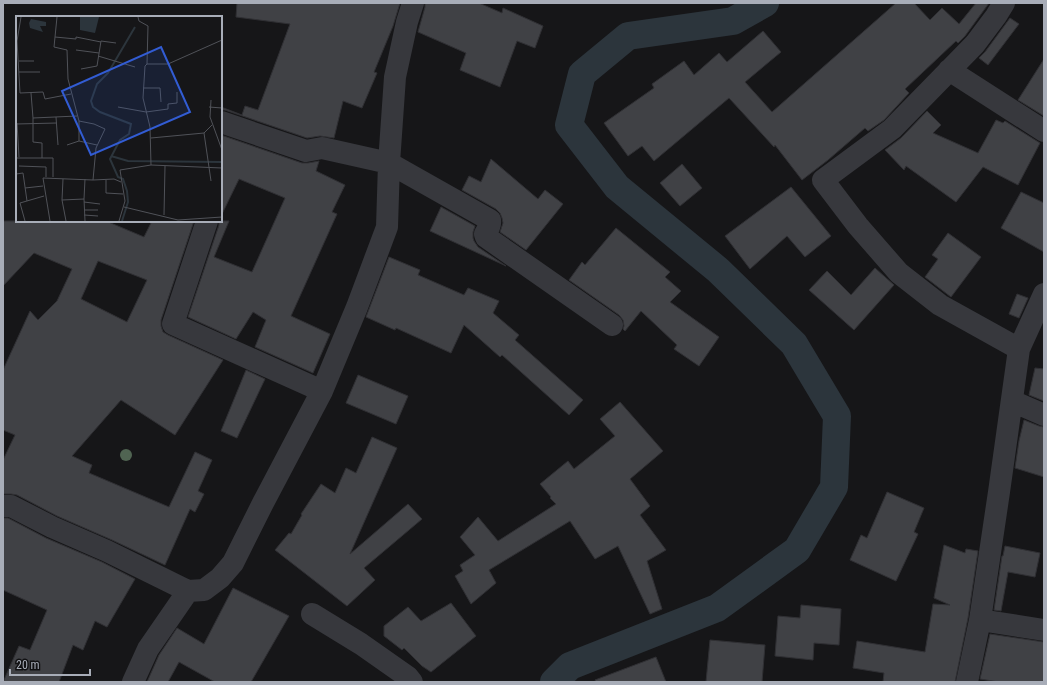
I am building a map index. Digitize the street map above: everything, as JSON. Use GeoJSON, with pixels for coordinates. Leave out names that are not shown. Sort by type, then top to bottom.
{"type":"FeatureCollection","features":[{"type":"Feature","properties":{"kind":"street"},"geometry":{"type":"LineString","coordinates":[[3,506],[11,506],[52,527],[107,550],[188,592],[204,590],[220,578],[233,563],[322,391],[357,307],[386,227],[395,77],[407,22],[413,3]]}},
{"type":"Feature","properties":{"kind":"street"},"geometry":{"type":"LineString","coordinates":[[1004,3],[975,44],[892,129],[823,180],[858,226],[899,273],[940,305],[1019,350]]}},
{"type":"Feature","properties":{"kind":"street"},"geometry":{"type":"LineString","coordinates":[[949,70],[1044,131]]}},
{"type":"Feature","properties":{"kind":"street"},"geometry":{"type":"LineString","coordinates":[[222,122],[306,151],[322,148],[389,163],[490,220],[491,223],[485,234],[486,237],[612,325]]}},
{"type":"Feature","properties":{"kind":"street"},"geometry":{"type":"LineString","coordinates":[[207,222],[173,324],[322,391]]}},
{"type":"Feature","properties":{"kind":"street"},"geometry":{"type":"LineString","coordinates":[[967,682],[980,620],[1000,492],[1019,350],[1044,294]]}},
{"type":"Feature","properties":{"kind":"street"},"geometry":{"type":"LineString","coordinates":[[1012,402],[1044,415]]}},
{"type":"Feature","properties":{"kind":"street"},"geometry":{"type":"LineString","coordinates":[[133,682],[148,649],[188,592]]}},
{"type":"Feature","properties":{"kind":"street"},"geometry":{"type":"LineString","coordinates":[[312,614],[361,644],[410,680]]}},
{"type":"Feature","properties":{"kind":"street"},"geometry":{"type":"LineString","coordinates":[[980,620],[1044,630]]}},
{"type":"Feature","properties":{"kind":"building"},"geometry":{"type":"Polygon","coordinates":[[[237,3],[400,3],[393,26],[374,72],[377,73],[362,108],[343,101],[334,138],[320,136],[307,138],[222,110],[222,107],[242,115],[245,106],[258,110],[290,24],[236,17],[237,3]]]}},
{"type":"Feature","properties":{"kind":"building"},"geometry":{"type":"Polygon","coordinates":[[[425,3],[479,3],[502,13],[503,8],[543,26],[535,48],[517,41],[500,87],[460,70],[466,53],[418,32],[425,3]]]}},
{"type":"Feature","properties":{"kind":"building"},"geometry":{"type":"Polygon","coordinates":[[[896,3],[914,3],[930,20],[942,8],[959,24],[976,3],[989,3],[965,36],[958,43],[956,41],[905,89],[909,93],[884,120],[868,131],[865,128],[802,180],[775,145],[774,147],[729,98],[654,161],[642,146],[628,156],[604,123],[654,88],[652,84],[684,61],[694,75],[719,53],[727,62],[763,31],[781,52],[745,82],[772,112],[896,3]]]}},
{"type":"Feature","properties":{"kind":"building"},"geometry":{"type":"Polygon","coordinates":[[[1010,18],[1019,24],[988,65],[979,58],[1010,18]]]}},
{"type":"Feature","properties":{"kind":"building"},"geometry":{"type":"Polygon","coordinates":[[[1044,59],[1044,116],[1018,100],[1044,59]]]}},
{"type":"Feature","properties":{"kind":"building"},"geometry":{"type":"Polygon","coordinates":[[[927,111],[941,125],[933,133],[978,153],[996,120],[1003,123],[1005,121],[1040,143],[1018,185],[983,167],[956,202],[906,166],[904,170],[885,150],[901,138],[927,111]]]}},
{"type":"Feature","properties":{"kind":"building"},"geometry":{"type":"Polygon","coordinates":[[[222,135],[302,163],[319,161],[316,171],[345,185],[332,212],[337,214],[291,316],[330,334],[313,373],[255,347],[266,320],[253,312],[236,339],[188,317],[219,222],[229,221],[214,257],[252,272],[285,198],[239,179],[222,214],[222,135]]]}},
{"type":"Feature","properties":{"kind":"building"},"geometry":{"type":"Polygon","coordinates":[[[491,159],[538,199],[545,190],[563,204],[526,250],[500,232],[503,223],[500,213],[496,209],[462,190],[469,176],[481,182],[491,159]]]}},
{"type":"Feature","properties":{"kind":"building"},"geometry":{"type":"Polygon","coordinates":[[[682,164],[702,188],[680,206],[660,183],[682,164]]]}},
{"type":"Feature","properties":{"kind":"building"},"geometry":{"type":"Polygon","coordinates":[[[791,187],[831,236],[805,257],[787,236],[750,269],[725,236],[791,187]]]}},
{"type":"Feature","properties":{"kind":"building"},"geometry":{"type":"Polygon","coordinates":[[[1021,192],[1044,203],[1044,252],[1001,228],[1021,192]]]}},
{"type":"Feature","properties":{"kind":"building"},"geometry":{"type":"Polygon","coordinates":[[[441,207],[475,226],[473,238],[478,247],[506,266],[430,231],[441,207]]]}},
{"type":"Feature","properties":{"kind":"building"},"geometry":{"type":"Polygon","coordinates":[[[3,221],[108,222],[144,237],[152,222],[194,222],[161,320],[161,326],[163,332],[168,335],[223,360],[175,435],[121,400],[72,456],[92,465],[89,473],[169,507],[195,452],[212,460],[198,491],[204,494],[195,512],[190,509],[165,565],[57,516],[17,495],[3,494],[3,460],[15,435],[3,430],[3,370],[30,311],[38,320],[57,301],[72,269],[34,253],[3,286],[3,221]],[[98,261],[81,299],[127,322],[147,280],[98,261]]]}},
{"type":"Feature","properties":{"kind":"building"},"geometry":{"type":"Polygon","coordinates":[[[616,228],[670,272],[665,277],[681,291],[670,302],[719,337],[699,366],[674,349],[677,345],[641,311],[625,331],[623,329],[623,320],[619,315],[569,280],[582,262],[585,265],[616,228]]]}},
{"type":"Feature","properties":{"kind":"building"},"geometry":{"type":"Polygon","coordinates":[[[948,233],[981,257],[951,297],[925,277],[938,259],[932,255],[948,233]]]}},
{"type":"Feature","properties":{"kind":"building"},"geometry":{"type":"Polygon","coordinates":[[[389,257],[420,270],[418,275],[464,295],[468,288],[499,301],[493,313],[519,335],[515,340],[583,400],[569,415],[502,355],[500,357],[464,325],[451,353],[396,328],[395,330],[366,317],[389,257]]]}},
{"type":"Feature","properties":{"kind":"building"},"geometry":{"type":"Polygon","coordinates":[[[875,268],[894,285],[854,330],[809,290],[827,271],[851,295],[875,268]]]}},
{"type":"Feature","properties":{"kind":"building"},"geometry":{"type":"Polygon","coordinates":[[[1017,294],[1028,298],[1019,318],[1009,314],[1017,294]]]}},
{"type":"Feature","properties":{"kind":"building"},"geometry":{"type":"Polygon","coordinates":[[[1035,368],[1044,369],[1044,401],[1029,395],[1035,368]]]}},
{"type":"Feature","properties":{"kind":"building"},"geometry":{"type":"Polygon","coordinates":[[[246,370],[265,379],[237,438],[221,431],[246,370]]]}},
{"type":"Feature","properties":{"kind":"building"},"geometry":{"type":"Polygon","coordinates":[[[358,375],[408,396],[396,424],[346,403],[358,375]]]}},
{"type":"Feature","properties":{"kind":"building"},"geometry":{"type":"Polygon","coordinates":[[[620,402],[663,451],[630,479],[650,506],[640,515],[666,550],[647,561],[662,609],[650,614],[618,546],[595,559],[570,521],[489,570],[496,583],[471,604],[455,576],[463,571],[460,565],[475,555],[460,537],[478,517],[498,541],[556,504],[540,484],[568,461],[574,469],[615,436],[600,419],[620,402]]]}},
{"type":"Feature","properties":{"kind":"building"},"geometry":{"type":"Polygon","coordinates":[[[1024,420],[1044,427],[1044,477],[1015,468],[1024,420]]]}},
{"type":"Feature","properties":{"kind":"building"},"geometry":{"type":"Polygon","coordinates":[[[372,437],[397,448],[350,554],[408,504],[422,519],[364,568],[375,580],[347,606],[275,550],[289,533],[291,534],[302,515],[301,514],[321,484],[335,493],[346,468],[356,473],[372,437]]]}},
{"type":"Feature","properties":{"kind":"building"},"geometry":{"type":"Polygon","coordinates":[[[887,492],[924,508],[914,532],[918,534],[896,581],[850,560],[861,535],[867,538],[887,492]]]}},
{"type":"Feature","properties":{"kind":"building"},"geometry":{"type":"Polygon","coordinates":[[[3,518],[8,518],[46,538],[102,562],[135,579],[107,627],[95,621],[83,650],[73,645],[59,682],[3,682],[19,646],[30,650],[47,610],[3,590],[3,518]]]}},
{"type":"Feature","properties":{"kind":"building"},"geometry":{"type":"Polygon","coordinates":[[[944,545],[965,553],[966,549],[978,551],[968,618],[955,682],[883,682],[884,673],[853,668],[857,641],[925,652],[933,604],[950,605],[934,598],[944,545]]]}},
{"type":"Feature","properties":{"kind":"building"},"geometry":{"type":"Polygon","coordinates":[[[1005,546],[1040,553],[1035,577],[1008,572],[1001,611],[994,610],[1002,556],[1005,546]]]}},
{"type":"Feature","properties":{"kind":"building"},"geometry":{"type":"Polygon","coordinates":[[[233,588],[289,616],[251,682],[215,682],[179,662],[168,682],[147,682],[159,655],[177,628],[204,644],[233,588]]]}},
{"type":"Feature","properties":{"kind":"building"},"geometry":{"type":"Polygon","coordinates":[[[451,603],[476,636],[431,672],[422,666],[404,648],[402,650],[384,636],[384,626],[408,607],[421,621],[451,603]]]}},
{"type":"Feature","properties":{"kind":"building"},"geometry":{"type":"Polygon","coordinates":[[[801,605],[841,609],[839,645],[814,643],[813,660],[775,656],[778,616],[800,618],[801,605]]]}},
{"type":"Feature","properties":{"kind":"building"},"geometry":{"type":"Polygon","coordinates":[[[990,634],[1044,642],[1044,682],[999,682],[980,679],[990,634]]]}},
{"type":"Feature","properties":{"kind":"building"},"geometry":{"type":"Polygon","coordinates":[[[710,640],[765,645],[762,682],[706,682],[710,640]]]}},
{"type":"Feature","properties":{"kind":"building"},"geometry":{"type":"Polygon","coordinates":[[[656,657],[666,682],[596,682],[595,680],[656,657]]]}},
{"type":"Feature","properties":{"kind":"waterway"},"geometry":{"type":"LineString","coordinates":[[554,682],[570,666],[717,608],[797,550],[834,487],[837,416],[794,344],[718,270],[617,187],[569,125],[582,74],[628,36],[733,21],[765,3]]}}]}
